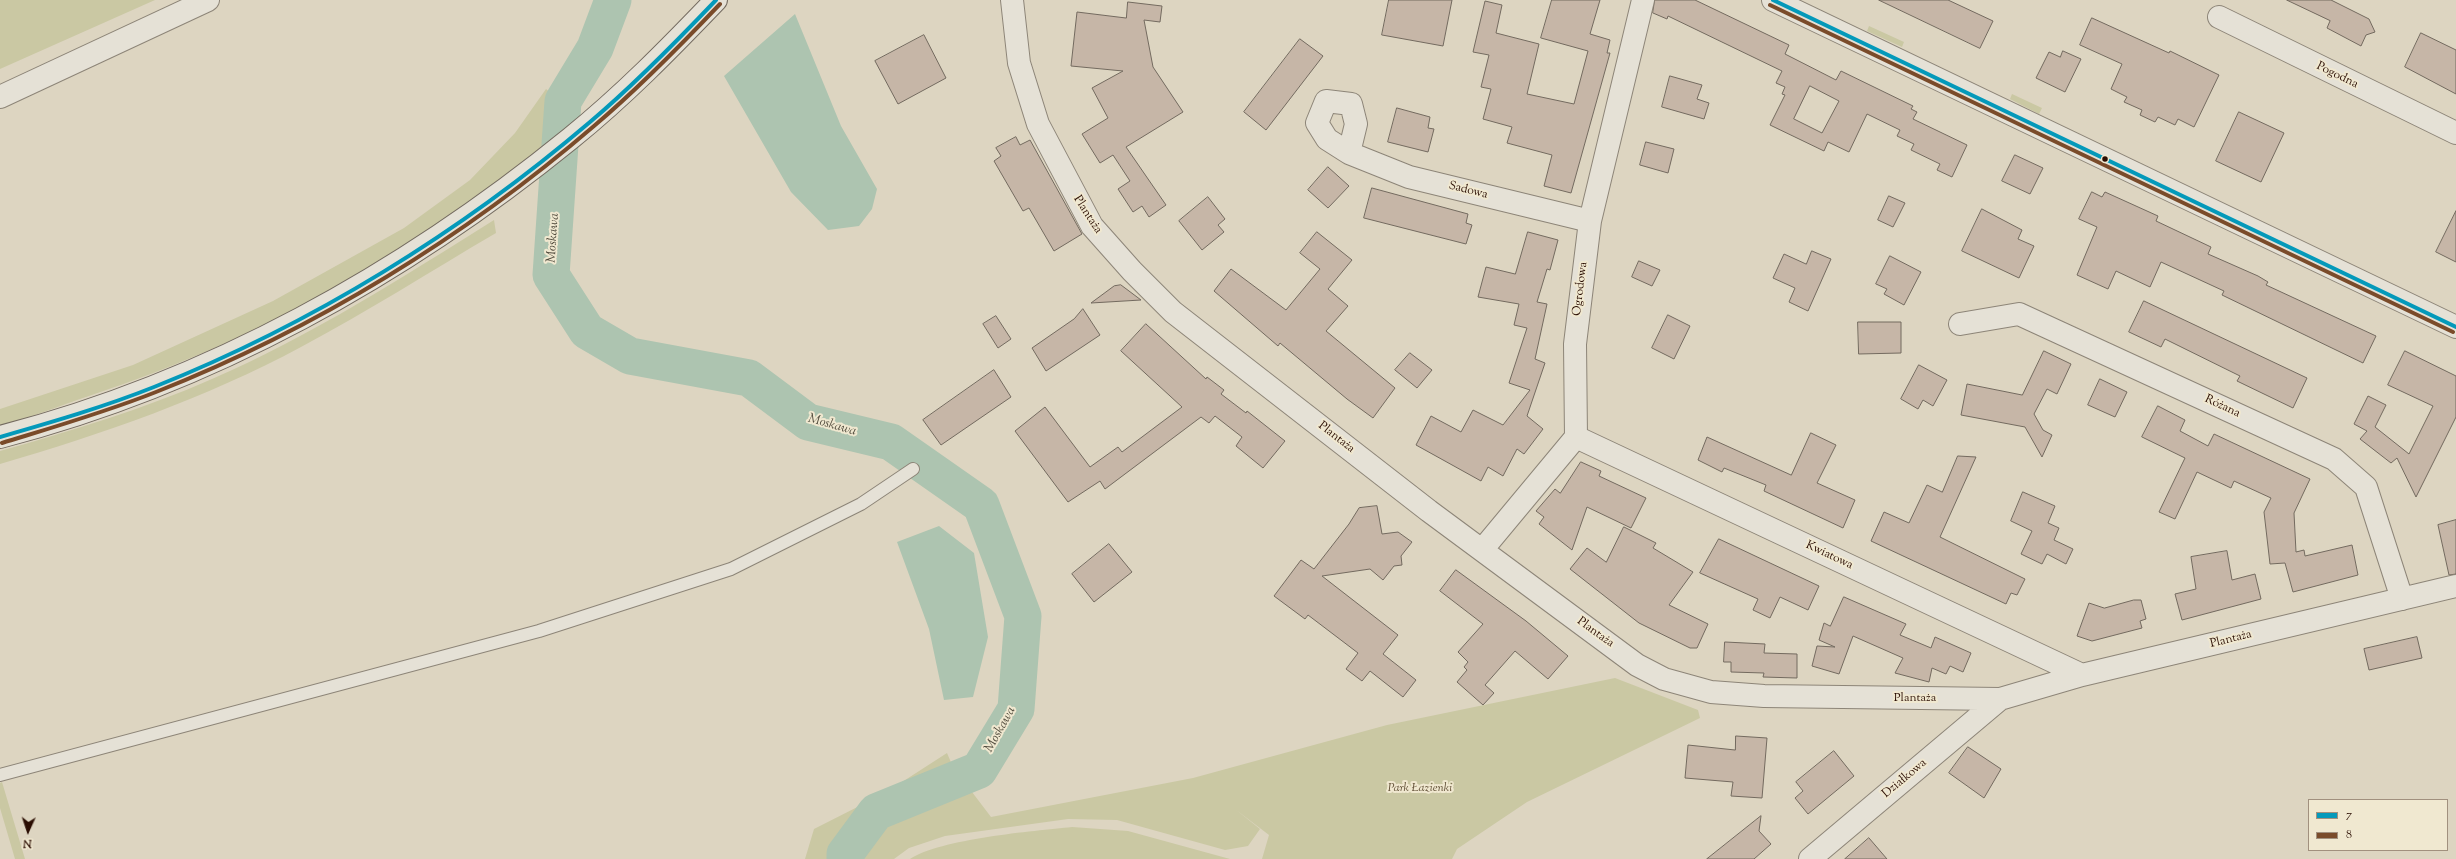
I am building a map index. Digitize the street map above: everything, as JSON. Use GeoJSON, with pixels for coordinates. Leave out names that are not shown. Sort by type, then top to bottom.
{"type":"FeatureCollection","features":[{"type":"Feature","properties":{"kind":"street"},"geometry":{"type":"LineString","coordinates":[[0,97],[208,0]]}},
{"type":"Feature","properties":{"kind":"street"},"geometry":{"type":"LineString","coordinates":[[0,437],[98,408],[210,363],[303,318],[388,268],[460,223],[572,138],[644,73],[716,0]]}},
{"type":"Feature","properties":{"kind":"street","name":"Plantaża"},"geometry":{"type":"LineString","coordinates":[[1012,0],[1019,63],[1038,124],[1092,226],[1174,312],[1482,550],[1637,665],[1664,679],[1711,692],[1764,696],[2000,699],[2082,674],[2456,586]]}},
{"type":"Feature","properties":{"kind":"street","name":"Ogrodowa"},"geometry":{"type":"LineString","coordinates":[[1576,437],[1575,344],[1590,221],[1643,0]]}},
{"type":"Feature","properties":{"kind":"street"},"geometry":{"type":"LineString","coordinates":[[1773,0],[2456,327]]}},
{"type":"Feature","properties":{"kind":"street","name":"Pogodna"},"geometry":{"type":"LineString","coordinates":[[2219,17],[2456,133]]}},
{"type":"Feature","properties":{"kind":"street","name":"Sadowa"},"geometry":{"type":"LineString","coordinates":[[1349,153],[1410,177],[1590,221]]}},
{"type":"Feature","properties":{"kind":"street","name":"Różana"},"geometry":{"type":"LineString","coordinates":[[1960,324],[2019,314],[2334,459],[2366,487],[2402,599]]}},
{"type":"Feature","properties":{"kind":"street"},"geometry":{"type":"LineString","coordinates":[[1482,550],[1576,437]]}},
{"type":"Feature","properties":{"kind":"street","name":"Kwiatowa"},"geometry":{"type":"LineString","coordinates":[[1576,437],[2082,674]]}},
{"type":"Feature","properties":{"kind":"street","name":"Działkowa"},"geometry":{"type":"LineString","coordinates":[[1814,858],[2000,699]]}},
{"type":"Feature","properties":{"kind":"lane"},"geometry":{"type":"LineString","coordinates":[[0,775],[539,631],[731,569],[861,504],[914,469]]}},
{"type":"Feature","properties":{"kind":"green space"},"geometry":{"type":"Polygon","coordinates":[[[0,0],[155,0],[0,69],[0,0]]]}},
{"type":"Feature","properties":{"kind":"green space"},"geometry":{"type":"Polygon","coordinates":[[[1869,26],[1904,42],[1902,47],[1867,31],[1869,26]]]}},
{"type":"Feature","properties":{"kind":"green space"},"geometry":{"type":"Polygon","coordinates":[[[546,89],[580,117],[526,162],[469,205],[410,245],[285,315],[221,345],[155,372],[33,415],[0,425],[0,409],[133,365],[273,301],[404,228],[470,180],[515,133],[546,89]]]}},
{"type":"Feature","properties":{"kind":"green space"},"geometry":{"type":"Polygon","coordinates":[[[2012,94],[2042,108],[2039,114],[2010,99],[2012,94]]]}},
{"type":"Feature","properties":{"kind":"green space"},"geometry":{"type":"Polygon","coordinates":[[[494,220],[496,233],[350,320],[265,365],[191,399],[154,413],[77,440],[0,464],[0,451],[134,410],[186,390],[249,362],[356,305],[494,220]]]}},
{"type":"Feature","properties":{"kind":"green space","name":"Park Łazienki"},"geometry":{"type":"Polygon","coordinates":[[[1615,678],[1698,710],[1700,718],[1527,802],[1457,849],[1452,859],[1262,859],[1269,835],[1235,809],[1260,829],[1248,846],[1225,850],[1117,820],[1068,819],[945,836],[909,848],[894,859],[805,859],[814,829],[885,793],[947,753],[953,767],[991,817],[1193,778],[1387,725],[1615,678]]]}},
{"type":"Feature","properties":{"kind":"green space"},"geometry":{"type":"Polygon","coordinates":[[[2,782],[25,859],[15,859],[0,808],[0,783],[2,782]]]}},
{"type":"Feature","properties":{"kind":"green space"},"geometry":{"type":"Polygon","coordinates":[[[1072,827],[1128,831],[1230,859],[910,859],[924,852],[942,846],[964,841],[1072,827]]]}},
{"type":"Feature","properties":{"kind":"shaded area"},"geometry":{"type":"Polygon","coordinates":[[[795,14],[841,126],[877,189],[872,209],[859,226],[828,230],[791,192],[724,76],[795,14]]]}},
{"type":"Feature","properties":{"kind":"shaded area"},"geometry":{"type":"Polygon","coordinates":[[[939,526],[974,553],[988,637],[973,697],[944,700],[929,629],[897,542],[939,526]]]}},
{"type":"Feature","properties":{"kind":"building"},"geometry":{"type":"Polygon","coordinates":[[[1389,0],[1452,0],[1443,46],[1382,35],[1389,0]]]}},
{"type":"Feature","properties":{"kind":"building"},"geometry":{"type":"Polygon","coordinates":[[[1552,0],[1600,0],[1590,34],[1610,40],[1607,53],[1610,53],[1571,193],[1544,186],[1552,155],[1507,143],[1512,127],[1483,119],[1491,89],[1481,87],[1489,55],[1473,52],[1485,1],[1502,5],[1496,33],[1539,44],[1527,94],[1574,104],[1588,51],[1541,38],[1552,0]]]}},
{"type":"Feature","properties":{"kind":"building"},"geometry":{"type":"Polygon","coordinates":[[[1655,0],[1695,0],[1789,45],[1785,54],[1836,80],[1841,71],[1913,106],[1911,109],[1917,112],[1913,119],[1967,145],[1952,177],[1937,170],[1940,164],[1911,150],[1914,144],[1897,136],[1900,130],[1867,114],[1849,152],[1828,142],[1824,151],[1770,125],[1785,95],[1782,94],[1785,87],[1776,83],[1782,71],[1668,16],[1667,19],[1653,13],[1655,0]],[[1810,86],[1794,119],[1822,133],[1839,101],[1810,86]]]}},
{"type":"Feature","properties":{"kind":"building"},"geometry":{"type":"Polygon","coordinates":[[[1879,0],[1948,0],[1993,21],[1980,48],[1879,0]]]}},
{"type":"Feature","properties":{"kind":"building"},"geometry":{"type":"Polygon","coordinates":[[[2287,0],[2331,0],[2369,19],[2375,32],[2366,35],[2361,46],[2327,28],[2330,21],[2287,0]]]}},
{"type":"Feature","properties":{"kind":"building"},"geometry":{"type":"Polygon","coordinates":[[[1128,2],[1162,6],[1160,22],[1144,20],[1153,67],[1183,112],[1126,147],[1166,205],[1149,217],[1142,206],[1133,212],[1118,189],[1130,181],[1113,155],[1100,163],[1082,134],[1108,118],[1092,88],[1123,71],[1071,66],[1077,12],[1126,18],[1128,2]]]}},
{"type":"Feature","properties":{"kind":"building"},"geometry":{"type":"Polygon","coordinates":[[[2092,18],[2169,53],[2170,51],[2219,75],[2194,127],[2178,119],[2175,125],[2158,117],[2155,122],[2140,115],[2142,110],[2124,102],[2127,97],[2111,89],[2122,64],[2080,45],[2092,18]]]}},
{"type":"Feature","properties":{"kind":"building"},"geometry":{"type":"Polygon","coordinates":[[[2421,33],[2456,50],[2456,94],[2405,67],[2421,33]]]}},
{"type":"Feature","properties":{"kind":"building"},"geometry":{"type":"Polygon","coordinates":[[[924,35],[946,78],[898,104],[875,61],[924,35]]]}},
{"type":"Feature","properties":{"kind":"building"},"geometry":{"type":"Polygon","coordinates":[[[1300,39],[1323,56],[1266,130],[1244,112],[1300,39]]]}},
{"type":"Feature","properties":{"kind":"building"},"geometry":{"type":"Polygon","coordinates":[[[2063,51],[2081,59],[2065,92],[2036,78],[2049,52],[2060,57],[2063,51]]]}},
{"type":"Feature","properties":{"kind":"building"},"geometry":{"type":"Polygon","coordinates":[[[1670,76],[1702,85],[1697,99],[1709,103],[1704,119],[1662,107],[1670,76]]]}},
{"type":"Feature","properties":{"kind":"building"},"geometry":{"type":"Polygon","coordinates":[[[1397,108],[1430,117],[1428,128],[1434,129],[1428,152],[1388,142],[1397,108]]]}},
{"type":"Feature","properties":{"kind":"building"},"geometry":{"type":"Polygon","coordinates":[[[2239,112],[2284,133],[2261,182],[2216,161],[2239,112]]]}},
{"type":"Feature","properties":{"kind":"building"},"geometry":{"type":"Polygon","coordinates":[[[1016,137],[1020,145],[1030,140],[1082,234],[1054,251],[1029,208],[1023,211],[994,161],[1001,156],[996,148],[1016,137]]]}},
{"type":"Feature","properties":{"kind":"building"},"geometry":{"type":"Polygon","coordinates":[[[1646,142],[1674,149],[1668,173],[1640,165],[1646,142]]]}},
{"type":"Feature","properties":{"kind":"building"},"geometry":{"type":"Polygon","coordinates":[[[2015,155],[2043,168],[2030,194],[2002,181],[2015,155]]]}},
{"type":"Feature","properties":{"kind":"building"},"geometry":{"type":"Polygon","coordinates":[[[1328,167],[1349,186],[1328,208],[1308,190],[1328,167]]]}},
{"type":"Feature","properties":{"kind":"building"},"geometry":{"type":"Polygon","coordinates":[[[1372,188],[1468,214],[1466,223],[1472,225],[1466,244],[1364,218],[1372,188]]]}},
{"type":"Feature","properties":{"kind":"building"},"geometry":{"type":"Polygon","coordinates":[[[2092,192],[2102,197],[2105,192],[2158,216],[2156,221],[2211,247],[2208,254],[2258,276],[2268,282],[2266,285],[2376,336],[2363,363],[2222,295],[2224,291],[2161,262],[2150,287],[2116,271],[2108,289],[2077,275],[2097,227],[2079,219],[2092,192]]]}},
{"type":"Feature","properties":{"kind":"building"},"geometry":{"type":"Polygon","coordinates":[[[1889,196],[1905,203],[1893,227],[1878,220],[1889,196]]]}},
{"type":"Feature","properties":{"kind":"building"},"geometry":{"type":"Polygon","coordinates":[[[1208,197],[1225,219],[1218,225],[1224,232],[1202,250],[1179,221],[1208,197]]]}},
{"type":"Feature","properties":{"kind":"building"},"geometry":{"type":"Polygon","coordinates":[[[1982,209],[2022,230],[2018,239],[2034,246],[2019,278],[1962,251],[1982,209]]]}},
{"type":"Feature","properties":{"kind":"building"},"geometry":{"type":"Polygon","coordinates":[[[2456,211],[2456,262],[2436,252],[2456,211]]]}},
{"type":"Feature","properties":{"kind":"building"},"geometry":{"type":"Polygon","coordinates":[[[1317,232],[1352,260],[1328,289],[1348,306],[1326,331],[1395,388],[1373,418],[1347,399],[1280,343],[1278,346],[1214,291],[1231,269],[1286,310],[1320,269],[1300,253],[1317,232]]]}},
{"type":"Feature","properties":{"kind":"building"},"geometry":{"type":"Polygon","coordinates":[[[1528,232],[1558,240],[1550,270],[1547,269],[1537,302],[1547,304],[1535,359],[1545,363],[1527,416],[1543,429],[1524,454],[1517,449],[1503,476],[1488,467],[1481,481],[1416,445],[1431,416],[1461,432],[1473,410],[1503,425],[1530,390],[1509,383],[1527,328],[1514,325],[1519,304],[1478,297],[1486,267],[1515,274],[1528,232]]]}},
{"type":"Feature","properties":{"kind":"building"},"geometry":{"type":"Polygon","coordinates":[[[1812,251],[1831,259],[1808,311],[1789,302],[1795,288],[1773,278],[1784,254],[1806,264],[1812,251]]]}},
{"type":"Feature","properties":{"kind":"building"},"geometry":{"type":"Polygon","coordinates":[[[1890,256],[1921,272],[1904,305],[1884,294],[1887,289],[1876,284],[1890,256]]]}},
{"type":"Feature","properties":{"kind":"building"},"geometry":{"type":"Polygon","coordinates":[[[1639,261],[1660,270],[1652,286],[1632,277],[1639,261]]]}},
{"type":"Feature","properties":{"kind":"building"},"geometry":{"type":"Polygon","coordinates":[[[1121,285],[1141,300],[1091,303],[1114,286],[1121,285]]]}},
{"type":"Feature","properties":{"kind":"building"},"geometry":{"type":"Polygon","coordinates":[[[2144,301],[2307,378],[2293,408],[2237,381],[2240,376],[2165,339],[2161,347],[2129,332],[2144,301]]]}},
{"type":"Feature","properties":{"kind":"building"},"geometry":{"type":"Polygon","coordinates":[[[1083,309],[1100,335],[1046,371],[1032,348],[1074,319],[1083,309]]]}},
{"type":"Feature","properties":{"kind":"building"},"geometry":{"type":"Polygon","coordinates":[[[1668,315],[1690,326],[1674,359],[1652,348],[1668,315]]]}},
{"type":"Feature","properties":{"kind":"building"},"geometry":{"type":"Polygon","coordinates":[[[996,316],[1011,339],[998,348],[983,324],[996,316]]]}},
{"type":"Feature","properties":{"kind":"building"},"geometry":{"type":"Polygon","coordinates":[[[1858,322],[1901,322],[1901,353],[1859,354],[1858,322]]]}},
{"type":"Feature","properties":{"kind":"building"},"geometry":{"type":"Polygon","coordinates":[[[1146,324],[1206,379],[1207,377],[1224,390],[1221,394],[1246,413],[1247,411],[1285,441],[1263,468],[1236,446],[1242,437],[1215,416],[1209,423],[1201,417],[1105,489],[1100,481],[1068,502],[1015,431],[1045,407],[1090,467],[1118,447],[1122,452],[1182,407],[1121,351],[1146,324]]]}},
{"type":"Feature","properties":{"kind":"building"},"geometry":{"type":"Polygon","coordinates":[[[2044,351],[2071,364],[2057,394],[2047,389],[2034,414],[2043,430],[2052,435],[2042,457],[2025,427],[1961,415],[1967,384],[2022,395],[2044,351]]]}},
{"type":"Feature","properties":{"kind":"building"},"geometry":{"type":"Polygon","coordinates":[[[2405,351],[2456,376],[2456,417],[2416,497],[2397,458],[2391,463],[2360,439],[2367,431],[2354,424],[2368,396],[2386,405],[2375,427],[2409,454],[2433,406],[2388,385],[2405,351]]]}},
{"type":"Feature","properties":{"kind":"building"},"geometry":{"type":"Polygon","coordinates":[[[1410,353],[1432,370],[1417,388],[1395,370],[1410,353]]]}},
{"type":"Feature","properties":{"kind":"building"},"geometry":{"type":"Polygon","coordinates":[[[1919,365],[1947,380],[1933,406],[1923,400],[1918,409],[1901,399],[1919,365]]]}},
{"type":"Feature","properties":{"kind":"building"},"geometry":{"type":"Polygon","coordinates":[[[994,370],[1011,397],[941,445],[923,420],[994,370]]]}},
{"type":"Feature","properties":{"kind":"building"},"geometry":{"type":"Polygon","coordinates":[[[2100,379],[2127,392],[2115,417],[2088,405],[2100,379]]]}},
{"type":"Feature","properties":{"kind":"building"},"geometry":{"type":"Polygon","coordinates":[[[2158,406],[2185,420],[2180,431],[2208,446],[2214,434],[2310,479],[2294,513],[2296,552],[2304,550],[2305,556],[2352,545],[2358,575],[2293,592],[2285,563],[2270,564],[2264,512],[2271,498],[2234,481],[2231,488],[2197,472],[2175,519],[2159,512],[2185,458],[2142,437],[2158,406]]]}},
{"type":"Feature","properties":{"kind":"building"},"geometry":{"type":"Polygon","coordinates":[[[1811,433],[1836,445],[1817,483],[1855,500],[1843,528],[1764,491],[1766,485],[1724,468],[1722,472],[1698,460],[1707,437],[1791,475],[1811,433]]]}},
{"type":"Feature","properties":{"kind":"building"},"geometry":{"type":"Polygon","coordinates":[[[1958,456],[1976,457],[1940,537],[2025,579],[2017,595],[2011,593],[2006,604],[1871,541],[1884,512],[1909,523],[1927,485],[1942,492],[1958,456]]]}},
{"type":"Feature","properties":{"kind":"building"},"geometry":{"type":"Polygon","coordinates":[[[1581,462],[1601,471],[1599,476],[1646,498],[1631,528],[1587,507],[1572,550],[1539,524],[1544,517],[1536,511],[1555,489],[1560,493],[1581,462]]]}},
{"type":"Feature","properties":{"kind":"building"},"geometry":{"type":"Polygon","coordinates":[[[2023,492],[2055,506],[2048,523],[2059,528],[2054,540],[2073,549],[2066,564],[2047,554],[2042,564],[2021,554],[2032,531],[2011,521],[2023,492]]]}},
{"type":"Feature","properties":{"kind":"building"},"geometry":{"type":"Polygon","coordinates":[[[1377,506],[1382,534],[1398,532],[1412,542],[1401,556],[1402,565],[1394,566],[1383,580],[1370,569],[1322,576],[1398,635],[1383,654],[1416,680],[1403,697],[1370,671],[1362,681],[1346,669],[1358,653],[1308,615],[1305,619],[1274,596],[1301,560],[1314,569],[1349,524],[1359,508],[1377,506]]]}},
{"type":"Feature","properties":{"kind":"building"},"geometry":{"type":"Polygon","coordinates":[[[2456,520],[2456,574],[2449,575],[2438,525],[2456,520]]]}},
{"type":"Feature","properties":{"kind":"building"},"geometry":{"type":"Polygon","coordinates":[[[1624,527],[1656,543],[1653,548],[1693,572],[1669,605],[1708,624],[1697,648],[1690,648],[1639,623],[1570,569],[1587,548],[1606,562],[1624,527]]]}},
{"type":"Feature","properties":{"kind":"building"},"geometry":{"type":"Polygon","coordinates":[[[1719,539],[1819,586],[1808,610],[1780,597],[1770,618],[1753,610],[1758,599],[1700,573],[1719,539]]]}},
{"type":"Feature","properties":{"kind":"building"},"geometry":{"type":"Polygon","coordinates":[[[1109,544],[1132,572],[1094,602],[1072,574],[1109,544]]]}},
{"type":"Feature","properties":{"kind":"building"},"geometry":{"type":"Polygon","coordinates":[[[2227,551],[2232,580],[2255,574],[2261,599],[2182,620],[2175,594],[2196,589],[2191,557],[2227,551]]]}},
{"type":"Feature","properties":{"kind":"building"},"geometry":{"type":"Polygon","coordinates":[[[1456,570],[1526,621],[1568,656],[1548,679],[1515,651],[1485,685],[1494,693],[1483,705],[1457,682],[1467,670],[1464,667],[1468,662],[1458,652],[1483,624],[1440,591],[1456,570]]]}},
{"type":"Feature","properties":{"kind":"building"},"geometry":{"type":"Polygon","coordinates":[[[1844,597],[1906,624],[1900,635],[1931,648],[1935,637],[1971,653],[1963,672],[1950,666],[1946,674],[1932,668],[1929,682],[1895,673],[1903,658],[1853,636],[1839,674],[1812,666],[1817,646],[1835,647],[1819,640],[1824,623],[1830,626],[1844,597]]]}},
{"type":"Feature","properties":{"kind":"building"},"geometry":{"type":"Polygon","coordinates":[[[2134,600],[2141,600],[2146,619],[2140,621],[2142,628],[2092,641],[2077,636],[2089,603],[2104,608],[2134,600]]]}},
{"type":"Feature","properties":{"kind":"building"},"geometry":{"type":"Polygon","coordinates":[[[2417,637],[2422,658],[2369,670],[2364,649],[2417,637]]]}},
{"type":"Feature","properties":{"kind":"building"},"geometry":{"type":"Polygon","coordinates":[[[1725,642],[1765,644],[1764,653],[1797,654],[1797,678],[1763,677],[1764,673],[1731,672],[1731,662],[1724,662],[1725,642]]]}},
{"type":"Feature","properties":{"kind":"building"},"geometry":{"type":"Polygon","coordinates":[[[1736,736],[1767,738],[1762,798],[1731,796],[1733,782],[1685,778],[1688,745],[1735,750],[1736,736]]]}},
{"type":"Feature","properties":{"kind":"building"},"geometry":{"type":"Polygon","coordinates":[[[1968,747],[2001,769],[1984,798],[1949,773],[1968,747]]]}},
{"type":"Feature","properties":{"kind":"building"},"geometry":{"type":"Polygon","coordinates":[[[1834,751],[1854,776],[1808,814],[1795,798],[1803,791],[1796,782],[1834,751]]]}},
{"type":"Feature","properties":{"kind":"building"},"geometry":{"type":"Polygon","coordinates":[[[1761,816],[1759,831],[1771,844],[1754,859],[1707,859],[1761,816]]]}},
{"type":"Feature","properties":{"kind":"building"},"geometry":{"type":"Polygon","coordinates":[[[1869,838],[1887,859],[1845,859],[1869,838]]]}},
{"type":"Feature","properties":{"kind":"waterway","name":"Moskawa"},"geometry":{"type":"LineString","coordinates":[[613,0],[595,48],[563,101],[551,275],[587,331],[630,356],[749,378],[808,422],[891,442],[981,505],[1023,616],[1016,709],[979,770],[876,812],[845,854],[845,859]]}},
{"type":"Feature","properties":{"kind":"transit line","name":"7"},"geometry":{"type":"LineString","coordinates":[[0,437],[116,401],[213,362],[271,334],[383,272],[437,238],[490,201],[590,122],[639,78],[716,0]]}},
{"type":"Feature","properties":{"kind":"transit line","name":"7"},"geometry":{"type":"LineString","coordinates":[[1773,0],[2456,327]]}},
{"type":"Feature","properties":{"kind":"transit line","name":"8"},"geometry":{"type":"LineString","coordinates":[[2,443],[118,406],[215,367],[273,339],[386,277],[494,206],[545,167],[627,97],[720,4]]}},
{"type":"Feature","properties":{"kind":"transit line","name":"8"},"geometry":{"type":"LineString","coordinates":[[1770,5],[2453,332]]}}]}
